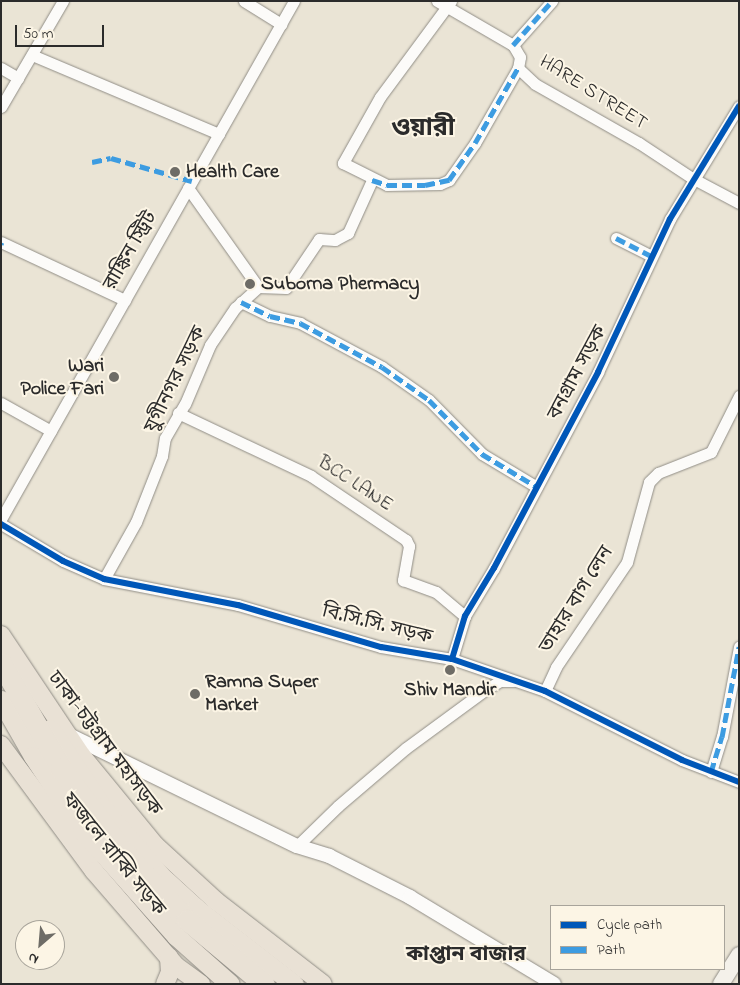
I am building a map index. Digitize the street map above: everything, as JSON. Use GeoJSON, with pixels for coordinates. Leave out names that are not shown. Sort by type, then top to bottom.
{"type":"FeatureCollection","features":[{"type":"Feature","properties":{"kind":"highway"},"geometry":{"type":"LineString","coordinates":[[1,646],[68,759],[130,843],[196,908],[294,984]]}},
{"type":"Feature","properties":{"kind":"highway"},"geometry":{"type":"LineString","coordinates":[[1,664],[61,768],[123,851],[208,939],[264,984]]}},
{"type":"Feature","properties":{"kind":"highway"},"geometry":{"type":"LineString","coordinates":[[1,679],[46,756],[94,827],[196,942],[244,984]]}},
{"type":"Feature","properties":{"kind":"highway"},"geometry":{"type":"LineString","coordinates":[[1,700],[33,756],[82,830],[128,885],[197,955],[230,984]]}},
{"type":"Feature","properties":{"kind":"main road","name":"ঢাকা-চট্টগ্রাম মহাসড়ক"},"geometry":{"type":"LineString","coordinates":[[1,635],[65,732],[105,788],[181,871],[323,984]]}},
{"type":"Feature","properties":{"kind":"main road","name":"ফজলে রাব্বি সড়ক"},"geometry":{"type":"LineString","coordinates":[[1,744],[94,871],[169,957],[200,984]]}},
{"type":"Feature","properties":{"kind":"main road"},"geometry":{"type":"LineString","coordinates":[[721,984],[739,955]]}},
{"type":"Feature","properties":{"kind":"main road"},"geometry":{"type":"LineString","coordinates":[[166,984],[170,972],[169,957]]}},
{"type":"Feature","properties":{"kind":"main road"},"geometry":{"type":"LineString","coordinates":[[184,984],[200,984]]}},
{"type":"Feature","properties":{"kind":"street"},"geometry":{"type":"LineString","coordinates":[[1,107],[63,1]]}},
{"type":"Feature","properties":{"kind":"street"},"geometry":{"type":"LineString","coordinates":[[244,1],[281,24]]}},
{"type":"Feature","properties":{"kind":"street","name":"রাঙ্কিন স্ট্রিট"},"geometry":{"type":"LineString","coordinates":[[1,519],[294,1]]}},
{"type":"Feature","properties":{"kind":"street"},"geometry":{"type":"LineString","coordinates":[[518,68],[475,143],[449,180],[440,184],[387,185],[372,180],[343,163],[380,97],[445,3],[513,45],[552,1]]}},
{"type":"Feature","properties":{"kind":"street","name":"HARE STREET"},"geometry":{"type":"LineString","coordinates":[[513,45],[520,57],[518,68],[536,84],[639,143],[692,178]]}},
{"type":"Feature","properties":{"kind":"street"},"geometry":{"type":"LineString","coordinates":[[32,55],[219,134]]}},
{"type":"Feature","properties":{"kind":"street"},"geometry":{"type":"LineString","coordinates":[[1,68],[18,78]]}},
{"type":"Feature","properties":{"kind":"street","name":"বনগ্রাম সড়ক"},"geometry":{"type":"LineString","coordinates":[[452,659],[465,616],[620,330],[651,256],[692,178],[739,106]]}},
{"type":"Feature","properties":{"kind":"street"},"geometry":{"type":"LineString","coordinates":[[692,178],[739,203]]}},
{"type":"Feature","properties":{"kind":"street"},"geometry":{"type":"LineString","coordinates":[[188,188],[258,287],[286,288],[318,239],[335,240],[348,233],[372,180]]}},
{"type":"Feature","properties":{"kind":"street"},"geometry":{"type":"LineString","coordinates":[[616,238],[651,256]]}},
{"type":"Feature","properties":{"kind":"street"},"geometry":{"type":"LineString","coordinates":[[2,243],[125,300]]}},
{"type":"Feature","properties":{"kind":"street","name":"যুগীনগর সড়ক"},"geometry":{"type":"LineString","coordinates":[[104,579],[136,522],[162,456],[164,438],[210,345],[241,302],[258,287]]}},
{"type":"Feature","properties":{"kind":"street"},"geometry":{"type":"LineString","coordinates":[[241,302],[270,316],[300,323],[382,367],[429,400],[482,454],[536,487]]}},
{"type":"Feature","properties":{"kind":"street","name":"তাহার বাগ লেন"},"geometry":{"type":"LineString","coordinates":[[545,691],[556,667],[626,562],[649,482],[658,473],[711,452],[739,396]]}},
{"type":"Feature","properties":{"kind":"street"},"geometry":{"type":"LineString","coordinates":[[1,403],[51,431]]}},
{"type":"Feature","properties":{"kind":"street","name":"BCC LANE"},"geometry":{"type":"LineString","coordinates":[[178,413],[312,476],[406,540],[409,546],[403,580],[436,592],[465,616]]}},
{"type":"Feature","properties":{"kind":"street","name":"বি.সি.সি. সড়ক"},"geometry":{"type":"LineString","coordinates":[[1,524],[63,561],[104,579],[238,605],[380,647],[452,659],[515,680],[545,691],[711,772],[739,782]]}},
{"type":"Feature","properties":{"kind":"street"},"geometry":{"type":"LineString","coordinates":[[711,772],[722,737],[739,647]]}},
{"type":"Feature","properties":{"kind":"street"},"geometry":{"type":"LineString","coordinates":[[297,846],[338,806],[406,748],[485,690],[500,682],[515,680]]}},
{"type":"Feature","properties":{"kind":"street"},"geometry":{"type":"LineString","coordinates":[[65,732],[297,846],[329,856],[410,897],[554,984]]}},
{"type":"Feature","properties":{"kind":"marked path"},"geometry":{"type":"LineString","coordinates":[[513,45],[552,1]]}},
{"type":"Feature","properties":{"kind":"marked path"},"geometry":{"type":"LineString","coordinates":[[372,180],[387,185],[425,185],[449,180],[475,143],[518,68]]}},
{"type":"Feature","properties":{"kind":"marked path"},"geometry":{"type":"LineString","coordinates":[[92,162],[111,158],[192,181]]}},
{"type":"Feature","properties":{"kind":"marked path"},"geometry":{"type":"LineString","coordinates":[[616,238],[651,256]]}},
{"type":"Feature","properties":{"kind":"marked path"},"geometry":{"type":"LineString","coordinates":[[241,302],[270,316],[300,323],[382,367],[429,400],[482,454],[537,487]]}},
{"type":"Feature","properties":{"kind":"marked path"},"geometry":{"type":"LineString","coordinates":[[711,772],[722,737],[739,647]]}},
{"type":"Feature","properties":{"kind":"cycle path"},"geometry":{"type":"LineString","coordinates":[[452,659],[465,616],[494,568],[598,372],[670,219],[739,106]]}},
{"type":"Feature","properties":{"kind":"cycle path"},"geometry":{"type":"LineString","coordinates":[[1,524],[63,561],[104,579],[238,605],[381,647],[452,659],[545,691],[682,760],[739,782]]}},
{"type":"Feature","properties":{"kind":"place","name":"Health Care"},"geometry":{"type":"Point","coordinates":[175,172]}},
{"type":"Feature","properties":{"kind":"place","name":"Suborna Phermacy"},"geometry":{"type":"Point","coordinates":[250,284]}},
{"type":"Feature","properties":{"kind":"place","name":"Wari Police Fari"},"geometry":{"type":"Point","coordinates":[114,377]}},
{"type":"Feature","properties":{"kind":"place","name":"Shiv Mandir"},"geometry":{"type":"Point","coordinates":[450,670]}},
{"type":"Feature","properties":{"kind":"place","name":"Ramna Super Market"},"geometry":{"type":"Point","coordinates":[195,694]}},
{"type":"Feature","properties":{"kind":"district","name":"ওয়ারী"},"geometry":{"type":"Point","coordinates":[423,129]}},
{"type":"Feature","properties":{"kind":"district","name":"কাপ্তান বাজার"},"geometry":{"type":"Point","coordinates":[466,955]}}]}
